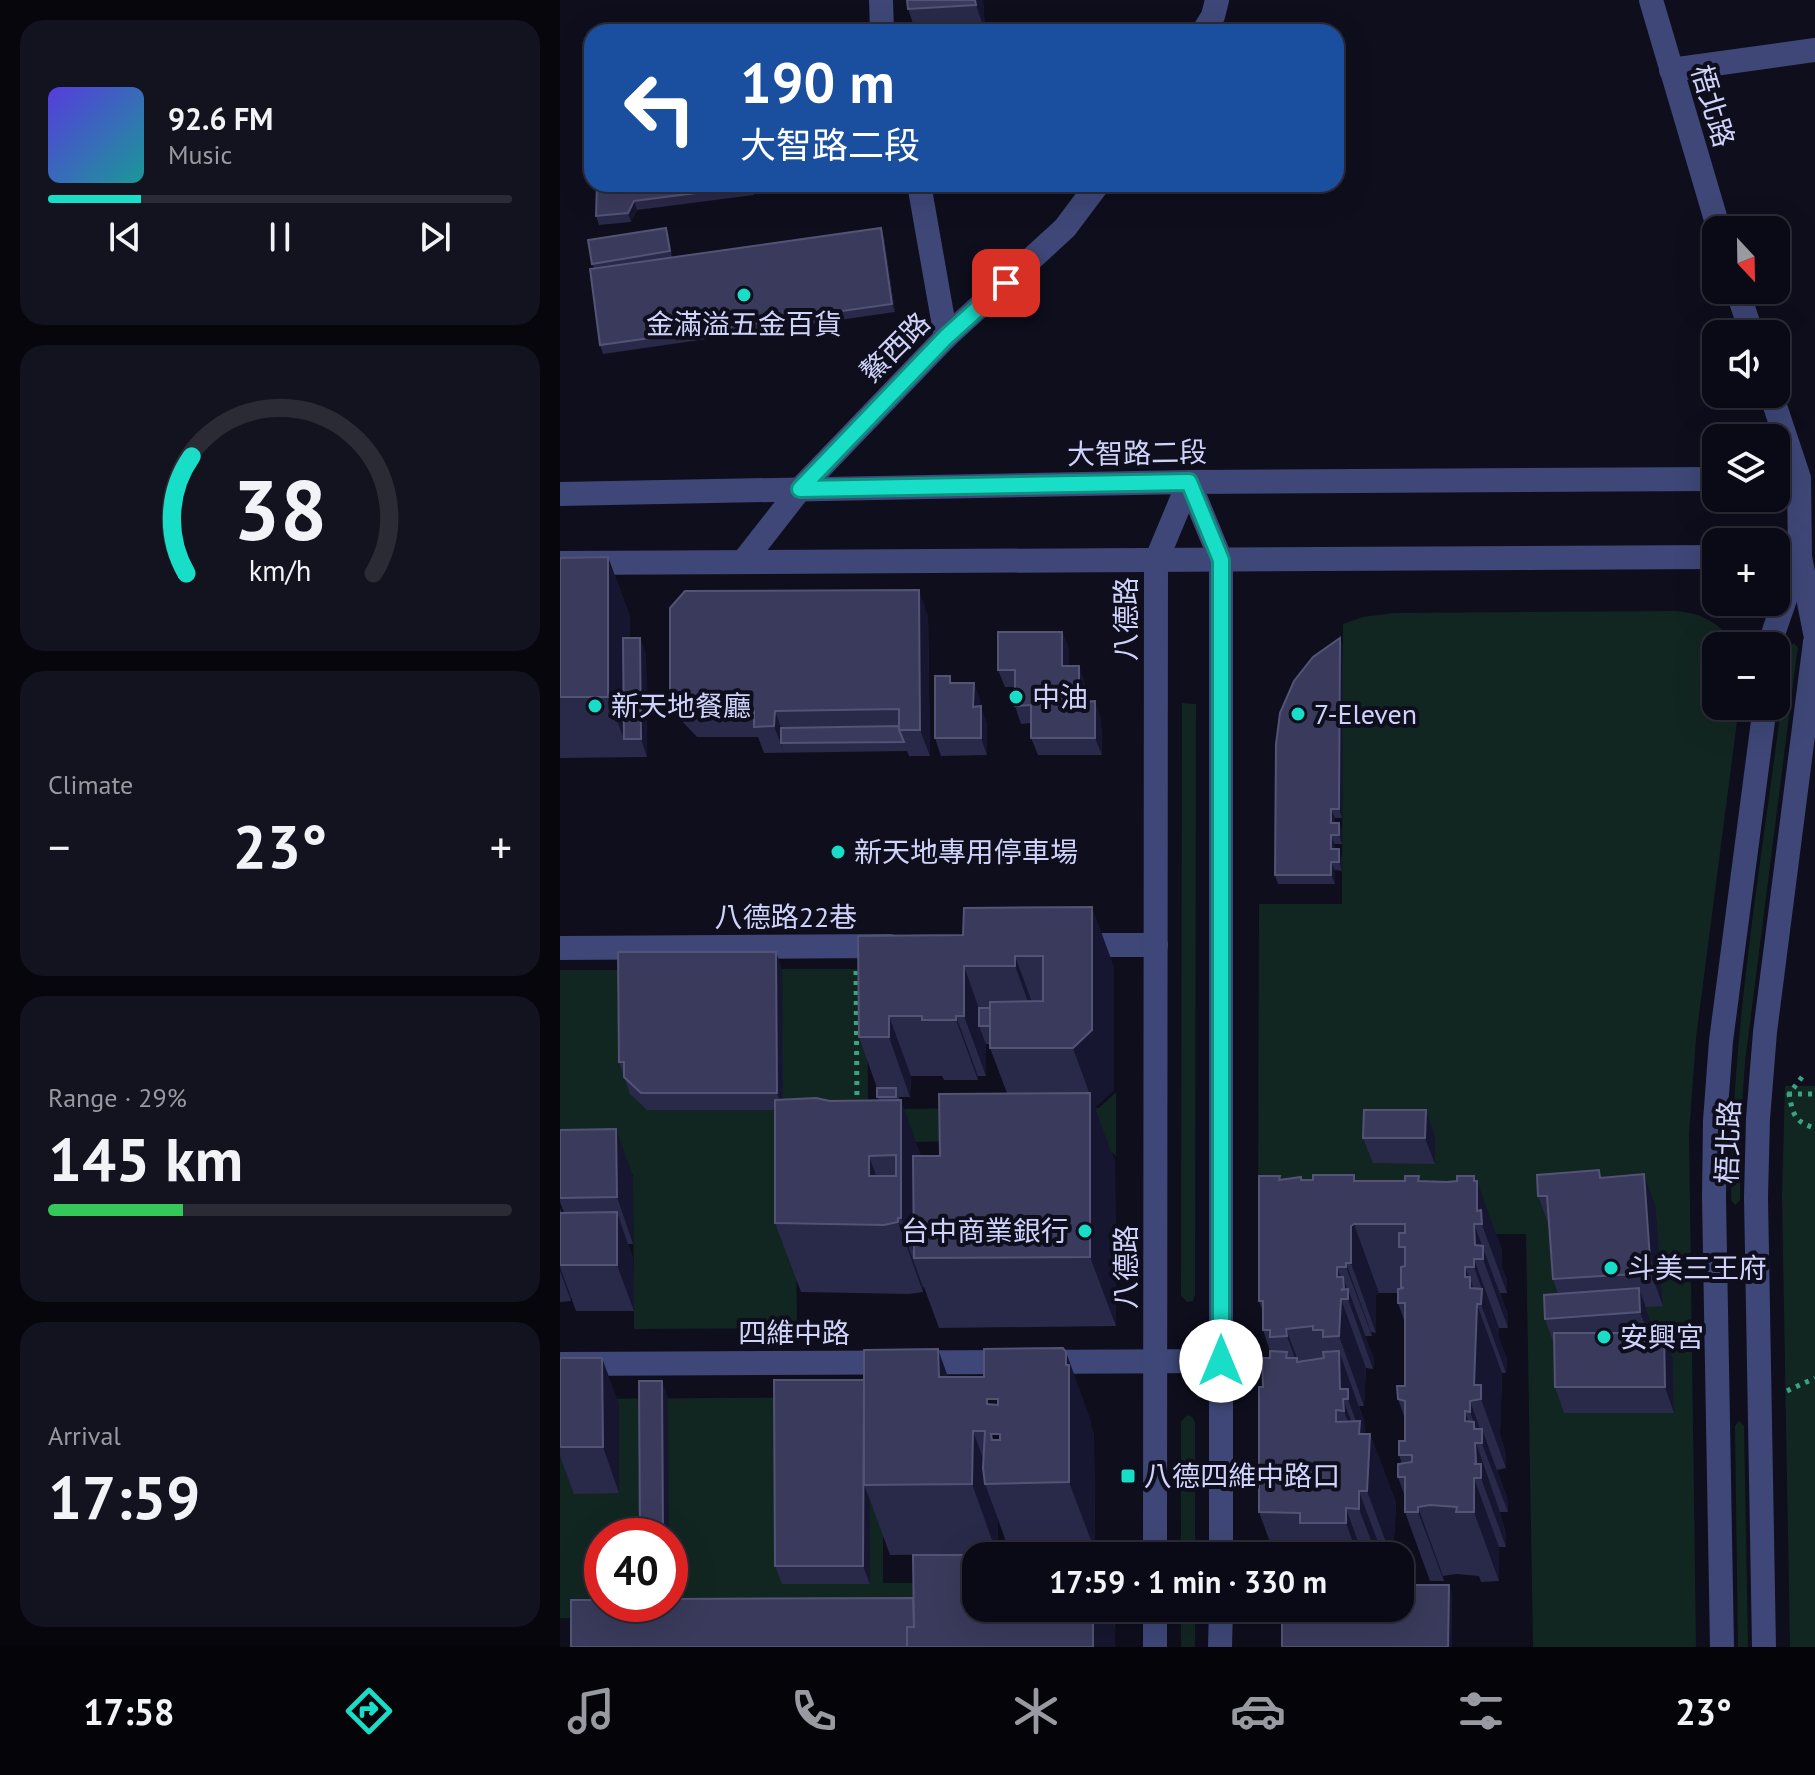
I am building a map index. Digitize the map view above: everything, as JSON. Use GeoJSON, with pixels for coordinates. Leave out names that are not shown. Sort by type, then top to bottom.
{"type":"FeatureCollection","features":[{"type":"Feature","properties":{"kind":"street"},"geometry":{"type":"LineString","coordinates":[[881,0],[882,24]]}},
{"type":"Feature","properties":{"kind":"street"},"geometry":{"type":"LineString","coordinates":[[1208,24],[1217,0]]}},
{"type":"Feature","properties":{"kind":"street","name":"梧北路"},"geometry":{"type":"LineString","coordinates":[[1651,0],[1715,216]]}},
{"type":"Feature","properties":{"kind":"street"},"geometry":{"type":"LineString","coordinates":[[1671,70],[1815,50]]}},
{"type":"Feature","properties":{"kind":"street"},"geometry":{"type":"LineString","coordinates":[[920,192],[946,337]]}},
{"type":"Feature","properties":{"kind":"street","name":"鰲西路"},"geometry":{"type":"LineString","coordinates":[[743,562],[800,489],[946,337],[1065,228],[1092,192]]}},
{"type":"Feature","properties":{"kind":"street"},"geometry":{"type":"LineString","coordinates":[[1775,408],[1797,478],[1797,557],[1815,633]]}},
{"type":"Feature","properties":{"kind":"street","name":"大智路二段"},"geometry":{"type":"LineString","coordinates":[[560,494],[1189,482],[1702,479]]}},
{"type":"Feature","properties":{"kind":"street"},"geometry":{"type":"LineString","coordinates":[[1189,482],[1221,560],[1221,1542]]}},
{"type":"Feature","properties":{"kind":"street","name":"八德路"},"geometry":{"type":"LineString","coordinates":[[1155,1542],[1156,561],[1189,482]]}},
{"type":"Feature","properties":{"kind":"street"},"geometry":{"type":"LineString","coordinates":[[560,563],[1702,557]]}},
{"type":"Feature","properties":{"kind":"street"},"geometry":{"type":"LineString","coordinates":[[1774,632],[1797,557]]}},
{"type":"Feature","properties":{"kind":"street","name":"梧北路"},"geometry":{"type":"LineString","coordinates":[[1764,1647],[1756,1197],[1758,1119],[1765,1032],[1815,642]]}},
{"type":"Feature","properties":{"kind":"street","name":"梧北路"},"geometry":{"type":"LineString","coordinates":[[1722,1647],[1715,1121],[1721,1041],[1763,720]]}},
{"type":"Feature","properties":{"kind":"street"},"geometry":{"type":"LineString","coordinates":[[1046,945],[1156,945]]}},
{"type":"Feature","properties":{"kind":"street","name":"八德路22巷"},"geometry":{"type":"LineString","coordinates":[[560,948],[919,946]]}},
{"type":"Feature","properties":{"kind":"street","name":"四維中路"},"geometry":{"type":"LineString","coordinates":[[560,1364],[1221,1361]]}},
{"type":"Feature","properties":{"kind":"street"},"geometry":{"type":"LineString","coordinates":[[1155,1622],[1155,1647]]}},
{"type":"Feature","properties":{"kind":"street"},"geometry":{"type":"LineString","coordinates":[[1220,1647],[1221,1622]]}},
{"type":"Feature","properties":{"kind":"path"},"geometry":{"type":"LineString","coordinates":[[856,946],[857,1110]]}},
{"type":"Feature","properties":{"kind":"path"},"geometry":{"type":"LineString","coordinates":[[1787,1094],[1802,1077]]}},
{"type":"Feature","properties":{"kind":"path"},"geometry":{"type":"LineString","coordinates":[[1787,1094],[1815,1094]]}},
{"type":"Feature","properties":{"kind":"path"},"geometry":{"type":"LineString","coordinates":[[1787,1094],[1795,1117],[1802,1124],[1815,1128]]}},
{"type":"Feature","properties":{"kind":"path"},"geometry":{"type":"LineString","coordinates":[[1785,1391],[1815,1378]]}},
{"type":"Feature","properties":{"kind":"green space"},"geometry":{"type":"Polygon","coordinates":[[[1676,611],[1710,621],[1724,632],[1702,632],[1702,720],[1737,720],[1696,1038],[1689,1134],[1696,1647],[1533,1647],[1526,1234],[1258,1234],[1259,904],[1342,904],[1343,624],[1363,617],[1394,613],[1676,611]]]}},
{"type":"Feature","properties":{"kind":"green space"},"geometry":{"type":"Polygon","coordinates":[[[1794,643],[1798,648],[1790,710],[1790,646],[1794,643]]]}},
{"type":"Feature","properties":{"kind":"green space"},"geometry":{"type":"Polygon","coordinates":[[[1182,703],[1196,704],[1195,1295],[1193,1301],[1187,1302],[1181,1295],[1182,703]]]}},
{"type":"Feature","properties":{"kind":"green space"},"geometry":{"type":"Polygon","coordinates":[[[1779,720],[1789,720],[1745,1062],[1740,1200],[1735,1205],[1731,1200],[1737,1061],[1779,720]]]}},
{"type":"Feature","properties":{"kind":"green space"},"geometry":{"type":"Polygon","coordinates":[[[782,969],[867,969],[868,1109],[1099,1108],[1116,1092],[1116,1156],[1099,1140],[795,1143],[797,1328],[634,1329],[633,1174],[560,1174],[560,970],[625,970],[783,1110],[782,969]]]}},
{"type":"Feature","properties":{"kind":"green space"},"geometry":{"type":"Polygon","coordinates":[[[1785,1086],[1815,1086],[1815,1647],[1790,1647],[1782,1196],[1785,1086]]]}},
{"type":"Feature","properties":{"kind":"green space"},"geometry":{"type":"Polygon","coordinates":[[[883,1397],[883,1583],[962,1583],[962,1622],[1115,1622],[1115,1630],[688,1621],[688,1518],[584,1518],[584,1619],[560,1618],[560,1399],[883,1397]]]}},
{"type":"Feature","properties":{"kind":"green space"},"geometry":{"type":"Polygon","coordinates":[[[1187,1415],[1195,1422],[1195,1542],[1181,1542],[1181,1422],[1187,1415]]]}},
{"type":"Feature","properties":{"kind":"green space"},"geometry":{"type":"Polygon","coordinates":[[[1739,1421],[1744,1426],[1748,1647],[1738,1647],[1735,1426],[1739,1421]]]}},
{"type":"Feature","properties":{"kind":"green space"},"geometry":{"type":"Polygon","coordinates":[[[1181,1622],[1195,1622],[1195,1647],[1181,1647],[1181,1622]]]}},
{"type":"Feature","properties":{"kind":"building"},"geometry":{"type":"Polygon","coordinates":[[[907,0],[975,0],[976,5],[908,9],[907,0]]]}},
{"type":"Feature","properties":{"kind":"building"},"geometry":{"type":"Polygon","coordinates":[[[597,192],[704,192],[634,201],[628,213],[596,216],[597,192]]]}},
{"type":"Feature","properties":{"kind":"building"},"geometry":{"type":"Polygon","coordinates":[[[666,228],[670,251],[592,264],[588,240],[666,228]]]}},
{"type":"Feature","properties":{"kind":"building","name":"金滿溢五金百貨"},"geometry":{"type":"Polygon","coordinates":[[[881,228],[892,304],[600,345],[590,269],[881,228]]]}},
{"type":"Feature","properties":{"kind":"building"},"geometry":{"type":"Polygon","coordinates":[[[608,557],[608,697],[560,697],[560,558],[608,557]]]}},
{"type":"Feature","properties":{"kind":"building"},"geometry":{"type":"Polygon","coordinates":[[[919,590],[920,730],[899,730],[899,709],[775,711],[774,726],[754,727],[754,711],[687,711],[670,693],[670,608],[685,591],[919,590]]]}},
{"type":"Feature","properties":{"kind":"building"},"geometry":{"type":"Polygon","coordinates":[[[998,632],[1062,632],[1062,666],[1079,666],[1079,702],[1095,701],[1095,738],[1031,738],[1031,705],[1015,706],[1015,670],[998,670],[998,632]]]}},
{"type":"Feature","properties":{"kind":"building"},"geometry":{"type":"Polygon","coordinates":[[[623,638],[640,638],[641,739],[624,739],[623,638]]]}},
{"type":"Feature","properties":{"kind":"building"},"geometry":{"type":"Polygon","coordinates":[[[1340,638],[1339,809],[1331,809],[1331,823],[1339,823],[1339,835],[1331,835],[1331,849],[1339,849],[1339,862],[1331,862],[1331,875],[1275,875],[1276,744],[1280,713],[1294,681],[1313,657],[1340,638]]]}},
{"type":"Feature","properties":{"kind":"building"},"geometry":{"type":"Polygon","coordinates":[[[935,676],[950,676],[950,683],[974,683],[973,707],[981,706],[981,738],[935,738],[935,676]]]}},
{"type":"Feature","properties":{"kind":"building"},"geometry":{"type":"Polygon","coordinates":[[[899,726],[904,742],[781,743],[781,728],[899,726]]]}},
{"type":"Feature","properties":{"kind":"building"},"geometry":{"type":"Polygon","coordinates":[[[1092,907],[1092,1030],[1073,1048],[990,1048],[990,1002],[1043,1001],[1043,956],[1015,956],[1015,966],[964,966],[964,1016],[956,1016],[956,1020],[889,1016],[889,1037],[859,1037],[858,936],[963,935],[964,908],[1092,907]]]}},
{"type":"Feature","properties":{"kind":"building"},"geometry":{"type":"Polygon","coordinates":[[[618,952],[776,952],[777,1093],[641,1093],[624,1077],[624,1062],[619,1062],[618,952]]]}},
{"type":"Feature","properties":{"kind":"building"},"geometry":{"type":"Polygon","coordinates":[[[979,1008],[990,1008],[990,1026],[979,1026],[979,1008]]]}},
{"type":"Feature","properties":{"kind":"building"},"geometry":{"type":"Polygon","coordinates":[[[877,1088],[896,1088],[896,1097],[877,1097],[877,1088]]]}},
{"type":"Feature","properties":{"kind":"building"},"geometry":{"type":"Polygon","coordinates":[[[1090,1093],[1090,1257],[914,1258],[913,1156],[940,1156],[939,1094],[1090,1093]]]}},
{"type":"Feature","properties":{"kind":"building"},"geometry":{"type":"Polygon","coordinates":[[[775,1100],[901,1100],[901,1218],[898,1222],[884,1225],[775,1223],[775,1100]],[[896,1155],[869,1156],[869,1176],[896,1176],[896,1155]]]}},
{"type":"Feature","properties":{"kind":"building"},"geometry":{"type":"Polygon","coordinates":[[[1364,1110],[1426,1110],[1425,1138],[1363,1138],[1364,1110]]]}},
{"type":"Feature","properties":{"kind":"building"},"geometry":{"type":"Polygon","coordinates":[[[616,1129],[617,1197],[560,1198],[560,1130],[616,1129]]]}},
{"type":"Feature","properties":{"kind":"building","name":"斗美三王府"},"geometry":{"type":"Polygon","coordinates":[[[1599,1170],[1600,1178],[1644,1174],[1651,1273],[1553,1279],[1547,1196],[1538,1196],[1537,1175],[1599,1170]]]}},
{"type":"Feature","properties":{"kind":"building"},"geometry":{"type":"Polygon","coordinates":[[[1313,1175],[1354,1175],[1354,1181],[1405,1181],[1405,1176],[1419,1176],[1418,1181],[1447,1182],[1457,1181],[1457,1176],[1474,1176],[1474,1181],[1477,1181],[1477,1211],[1481,1210],[1482,1224],[1474,1224],[1475,1245],[1483,1246],[1483,1259],[1474,1259],[1474,1267],[1465,1267],[1465,1277],[1470,1277],[1470,1288],[1482,1289],[1481,1304],[1477,1304],[1474,1385],[1481,1385],[1481,1399],[1470,1401],[1470,1412],[1465,1411],[1465,1421],[1474,1422],[1474,1429],[1482,1429],[1482,1443],[1475,1443],[1474,1464],[1481,1464],[1481,1478],[1474,1478],[1474,1512],[1456,1512],[1457,1507],[1430,1505],[1418,1507],[1418,1512],[1405,1512],[1405,1477],[1398,1477],[1398,1464],[1412,1462],[1412,1455],[1399,1455],[1399,1441],[1405,1441],[1405,1401],[1398,1399],[1397,1386],[1405,1386],[1405,1303],[1398,1303],[1398,1289],[1404,1288],[1401,1287],[1401,1267],[1405,1266],[1405,1247],[1399,1247],[1399,1233],[1405,1233],[1405,1224],[1351,1226],[1351,1263],[1346,1263],[1346,1267],[1337,1267],[1337,1277],[1343,1277],[1344,1288],[1341,1290],[1348,1289],[1348,1299],[1341,1299],[1339,1336],[1323,1337],[1323,1330],[1313,1330],[1313,1326],[1286,1329],[1287,1336],[1270,1337],[1270,1330],[1263,1330],[1263,1301],[1259,1301],[1259,1176],[1280,1176],[1279,1180],[1301,1177],[1301,1180],[1313,1180],[1313,1175]]]}},
{"type":"Feature","properties":{"kind":"building"},"geometry":{"type":"Polygon","coordinates":[[[617,1212],[617,1265],[560,1265],[560,1213],[617,1212]]]}},
{"type":"Feature","properties":{"kind":"building"},"geometry":{"type":"Polygon","coordinates":[[[1639,1288],[1640,1312],[1545,1319],[1544,1295],[1639,1288]]]}},
{"type":"Feature","properties":{"kind":"building"},"geometry":{"type":"Polygon","coordinates":[[[1554,1333],[1664,1333],[1665,1387],[1555,1387],[1554,1333]]]}},
{"type":"Feature","properties":{"kind":"building"},"geometry":{"type":"Polygon","coordinates":[[[1063,1348],[1066,1352],[1066,1365],[1069,1365],[1069,1482],[985,1484],[985,1431],[973,1431],[972,1484],[864,1485],[864,1350],[938,1349],[939,1377],[984,1377],[984,1349],[1063,1348]],[[987,1399],[987,1404],[998,1405],[998,1399],[987,1399]],[[991,1434],[992,1440],[1000,1440],[1000,1434],[991,1434]]]}},
{"type":"Feature","properties":{"kind":"building"},"geometry":{"type":"Polygon","coordinates":[[[1270,1351],[1287,1352],[1286,1358],[1297,1358],[1297,1362],[1324,1358],[1323,1352],[1339,1351],[1340,1389],[1348,1389],[1348,1399],[1343,1399],[1344,1411],[1336,1410],[1336,1422],[1360,1421],[1359,1434],[1370,1434],[1367,1491],[1359,1491],[1359,1509],[1346,1508],[1346,1523],[1300,1523],[1300,1513],[1259,1512],[1259,1387],[1263,1387],[1262,1358],[1270,1358],[1270,1351]]]}},
{"type":"Feature","properties":{"kind":"building"},"geometry":{"type":"Polygon","coordinates":[[[560,1358],[602,1358],[603,1447],[560,1447],[560,1358]]]}},
{"type":"Feature","properties":{"kind":"building"},"geometry":{"type":"Polygon","coordinates":[[[774,1380],[864,1380],[863,1566],[775,1566],[774,1380]]]}},
{"type":"Feature","properties":{"kind":"building"},"geometry":{"type":"Polygon","coordinates":[[[639,1381],[662,1381],[663,1518],[640,1518],[639,1381]]]}},
{"type":"Feature","properties":{"kind":"building"},"geometry":{"type":"Polygon","coordinates":[[[913,1555],[962,1555],[962,1622],[1093,1622],[1093,1647],[907,1647],[907,1627],[914,1627],[913,1555]]]}},
{"type":"Feature","properties":{"kind":"building"},"geometry":{"type":"Polygon","coordinates":[[[1414,1585],[1449,1585],[1448,1647],[1282,1647],[1282,1622],[1414,1622],[1414,1585]]]}},
{"type":"Feature","properties":{"kind":"building"},"geometry":{"type":"Polygon","coordinates":[[[913,1598],[914,1627],[907,1627],[907,1647],[571,1647],[571,1600],[584,1600],[584,1622],[688,1622],[688,1599],[913,1598]]]}},
{"type":"Feature","properties":{"kind":"place","name":"金滿溢五金百貨"},"geometry":{"type":"Point","coordinates":[744,295]}},
{"type":"Feature","properties":{"kind":"place","name":"中油"},"geometry":{"type":"Point","coordinates":[1016,697]}},
{"type":"Feature","properties":{"kind":"place","name":"新天地餐廳"},"geometry":{"type":"Point","coordinates":[595,706]}},
{"type":"Feature","properties":{"kind":"place","name":"7-Eleven"},"geometry":{"type":"Point","coordinates":[1298,714]}},
{"type":"Feature","properties":{"kind":"place","name":"新天地專用停車場"},"geometry":{"type":"Point","coordinates":[838,852]}},
{"type":"Feature","properties":{"kind":"place","name":"台中商業銀行"},"geometry":{"type":"Point","coordinates":[1085,1231]}},
{"type":"Feature","properties":{"kind":"place","name":"斗美三王府"},"geometry":{"type":"Point","coordinates":[1611,1268]}},
{"type":"Feature","properties":{"kind":"place","name":"安興宮"},"geometry":{"type":"Point","coordinates":[1604,1337]}},
{"type":"Feature","properties":{"kind":"place","name":"八德四維中路口"},"geometry":{"type":"Point","coordinates":[1128,1476]}},
{"type":"Feature","properties":{"kind":"route"},"geometry":{"type":"LineString","coordinates":[[1006,283],[907,376],[800,489],[1189,482],[1221,560],[1221,1361]]}}]}
